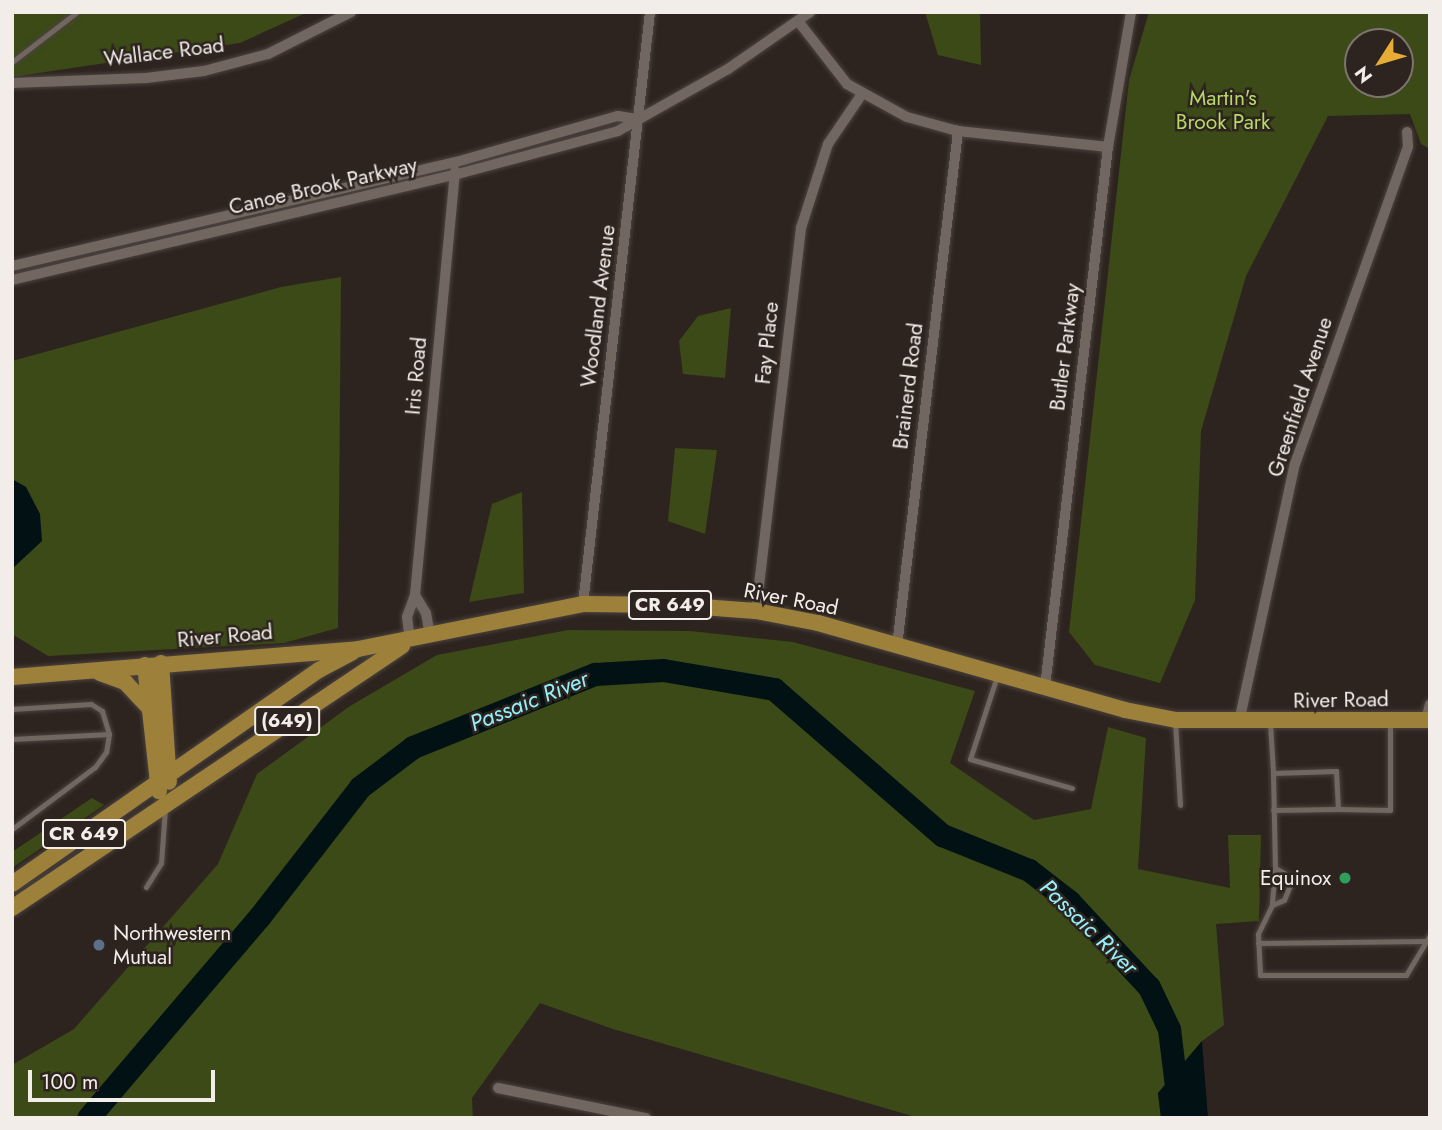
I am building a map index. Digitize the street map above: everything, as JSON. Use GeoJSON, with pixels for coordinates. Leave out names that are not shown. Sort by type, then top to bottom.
{"type":"FeatureCollection","features":[{"type":"Feature","properties":{"kind":"main road","name":"River Road"},"geometry":{"type":"LineString","coordinates":[[12,677],[358,649],[410,641],[539,610],[583,604],[756,611],[1176,720],[1390,721],[1429,715]]}},
{"type":"Feature","properties":{"kind":"main road","name":"(649)"},"geometry":{"type":"LineString","coordinates":[[164,802],[410,641]]}},
{"type":"Feature","properties":{"kind":"main road","name":"(649)"},"geometry":{"type":"LineString","coordinates":[[156,783],[319,670],[358,649]]}},
{"type":"Feature","properties":{"kind":"main road"},"geometry":{"type":"LineString","coordinates":[[153,664],[171,773],[164,802]]}},
{"type":"Feature","properties":{"kind":"main road"},"geometry":{"type":"LineString","coordinates":[[153,664],[148,707],[156,783],[164,802]]}},
{"type":"Feature","properties":{"kind":"main road"},"geometry":{"type":"LineString","coordinates":[[73,671],[115,676],[133,688],[148,707]]}},
{"type":"Feature","properties":{"kind":"main road","name":"CR 649"},"geometry":{"type":"LineString","coordinates":[[12,884],[156,783]]}},
{"type":"Feature","properties":{"kind":"main road","name":"CR 649"},"geometry":{"type":"LineString","coordinates":[[12,908],[164,802]]}},
{"type":"Feature","properties":{"kind":"main road"},"geometry":{"type":"LineString","coordinates":[[12,923],[42,889]]}},
{"type":"Feature","properties":{"kind":"street","name":"Wallace Road"},"geometry":{"type":"LineString","coordinates":[[12,83],[146,78],[204,71],[268,54],[351,12]]}},
{"type":"Feature","properties":{"kind":"street","name":"Woodland Avenue"},"geometry":{"type":"LineString","coordinates":[[583,604],[650,12]]}},
{"type":"Feature","properties":{"kind":"street","name":"Canoe Brook Parkway"},"geometry":{"type":"LineString","coordinates":[[12,280],[454,175],[618,131],[728,69],[810,12]]}},
{"type":"Feature","properties":{"kind":"street","name":"Butler Parkway"},"geometry":{"type":"LineString","coordinates":[[1045,687],[1108,147],[1131,12]]}},
{"type":"Feature","properties":{"kind":"street"},"geometry":{"type":"LineString","coordinates":[[798,21],[848,84],[907,117],[958,131],[1108,147]]}},
{"type":"Feature","properties":{"kind":"street","name":"Fay Place"},"geometry":{"type":"LineString","coordinates":[[756,611],[799,238],[809,193],[828,144],[862,94]]}},
{"type":"Feature","properties":{"kind":"street","name":"Canoe Brook Parkway"},"geometry":{"type":"LineString","coordinates":[[12,266],[456,162],[618,116],[638,119]]}},
{"type":"Feature","properties":{"kind":"street","name":"Brainerd Road"},"geometry":{"type":"LineString","coordinates":[[897,646],[958,131]]}},
{"type":"Feature","properties":{"kind":"street","name":"Greenfield Avenue"},"geometry":{"type":"LineString","coordinates":[[1239,722],[1295,464],[1408,145],[1407,132]]}},
{"type":"Feature","properties":{"kind":"street","name":"Iris Road"},"geometry":{"type":"LineString","coordinates":[[410,641],[407,617],[415,595],[456,162]]}},
{"type":"Feature","properties":{"kind":"street","name":"Iris Road"},"geometry":{"type":"LineString","coordinates":[[415,595],[426,613],[430,636]]}},
{"type":"Feature","properties":{"kind":"street"},"geometry":{"type":"LineString","coordinates":[[498,1088],[646,1118]]}},
{"type":"Feature","properties":{"kind":"lane"},"geometry":{"type":"LineString","coordinates":[[12,62],[77,12]]}},
{"type":"Feature","properties":{"kind":"lane"},"geometry":{"type":"LineString","coordinates":[[998,674],[970,759],[1072,788]]}},
{"type":"Feature","properties":{"kind":"lane"},"geometry":{"type":"LineString","coordinates":[[12,709],[91,704],[102,711],[109,734],[102,758],[78,782],[12,829]]}},
{"type":"Feature","properties":{"kind":"lane"},"geometry":{"type":"LineString","coordinates":[[1176,720],[1180,805]]}},
{"type":"Feature","properties":{"kind":"lane"},"geometry":{"type":"LineString","coordinates":[[1273,810],[1390,810],[1390,721]]}},
{"type":"Feature","properties":{"kind":"lane"},"geometry":{"type":"LineString","coordinates":[[1270,722],[1275,868],[1272,905],[1260,924],[1260,975],[1406,975],[1430,935]]}},
{"type":"Feature","properties":{"kind":"lane"},"geometry":{"type":"LineString","coordinates":[[12,739],[109,734]]}},
{"type":"Feature","properties":{"kind":"lane"},"geometry":{"type":"LineString","coordinates":[[1273,773],[1336,771],[1338,809]]}},
{"type":"Feature","properties":{"kind":"lane"},"geometry":{"type":"LineString","coordinates":[[146,887],[161,863],[165,845],[164,802]]}},
{"type":"Feature","properties":{"kind":"lane"},"geometry":{"type":"LineString","coordinates":[[1272,905],[1284,900],[1291,883],[1289,876],[1275,868]]}},
{"type":"Feature","properties":{"kind":"lane"},"geometry":{"type":"LineString","coordinates":[[1258,943],[1425,941]]}},
{"type":"Feature","properties":{"kind":"green space"},"geometry":{"type":"Polygon","coordinates":[[[12,12],[308,12],[240,43],[12,77],[12,12]]]}},
{"type":"Feature","properties":{"kind":"green space"},"geometry":{"type":"Polygon","coordinates":[[[925,12],[980,12],[981,65],[938,55],[925,12]]]}},
{"type":"Feature","properties":{"kind":"green space","name":"Martin's Brook Park"},"geometry":{"type":"Polygon","coordinates":[[[1149,12],[1430,12],[1430,149],[1421,144],[1410,114],[1328,116],[1246,276],[1201,431],[1195,600],[1160,683],[1095,665],[1069,632],[1129,80],[1149,12]]]}},
{"type":"Feature","properties":{"kind":"green space"},"geometry":{"type":"Polygon","coordinates":[[[341,277],[338,628],[284,643],[48,656],[12,634],[12,361],[281,287],[341,277]]]}},
{"type":"Feature","properties":{"kind":"green space"},"geometry":{"type":"Polygon","coordinates":[[[731,308],[725,378],[683,374],[679,341],[698,316],[731,308]]]}},
{"type":"Feature","properties":{"kind":"green space"},"geometry":{"type":"Polygon","coordinates":[[[675,448],[717,450],[705,534],[668,521],[675,448]]]}},
{"type":"Feature","properties":{"kind":"green space"},"geometry":{"type":"Polygon","coordinates":[[[522,492],[524,593],[469,602],[492,504],[522,492]]]}},
{"type":"Feature","properties":{"kind":"green space"},"geometry":{"type":"Polygon","coordinates":[[[568,630],[690,631],[793,642],[975,691],[950,763],[1034,820],[1091,809],[1108,727],[1146,738],[1138,869],[1230,888],[1228,835],[1261,835],[1259,921],[1216,924],[1224,1025],[1202,1041],[1158,1093],[1161,1118],[919,1118],[613,1029],[540,1003],[472,1098],[473,1118],[12,1118],[12,1065],[74,1029],[218,864],[257,774],[350,706],[437,655],[568,630]]]}},
{"type":"Feature","properties":{"kind":"green space"},"geometry":{"type":"Polygon","coordinates":[[[92,798],[104,805],[12,868],[12,852],[92,798]]]}},
{"type":"Feature","properties":{"kind":"shaded area"},"geometry":{"type":"Polygon","coordinates":[[[12,479],[26,487],[40,514],[42,541],[12,569],[12,479]]]}},
{"type":"Feature","properties":{"kind":"shaded area"},"geometry":{"type":"Polygon","coordinates":[[[1202,1041],[1208,1118],[1161,1118],[1158,1093],[1202,1041]]]}},
{"type":"Feature","properties":{"kind":"waterway","name":"Passaic River"},"geometry":{"type":"LineString","coordinates":[[88,1118],[260,916],[360,787],[413,747],[595,674],[663,670],[774,689],[942,835],[1029,870],[1069,901],[1149,987],[1169,1029],[1180,1118]]}},
{"type":"Feature","properties":{"kind":"place","name":"Equinox"},"geometry":{"type":"Point","coordinates":[1345,878]}},
{"type":"Feature","properties":{"kind":"place","name":"Northwestern Mutual"},"geometry":{"type":"Point","coordinates":[99,945]}}]}
